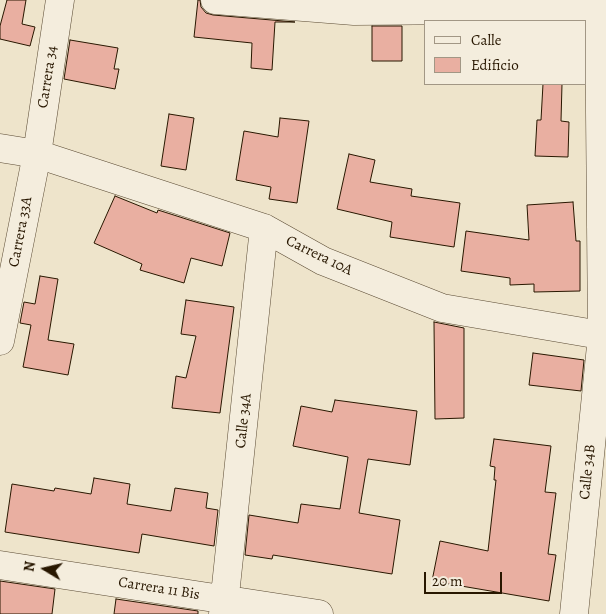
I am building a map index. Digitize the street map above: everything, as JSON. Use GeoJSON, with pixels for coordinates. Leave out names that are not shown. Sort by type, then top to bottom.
{"type":"FeatureCollection","features":[{"type":"Feature","properties":{"kind":"street","name":"Carrera 34"},"geometry":{"type":"LineString","coordinates":[[37,154],[60,0]]}},
{"type":"Feature","properties":{"kind":"street"},"geometry":{"type":"LineString","coordinates":[[215,0],[354,11],[599,4]]}},
{"type":"Feature","properties":{"kind":"street","name":"Calle 34B"},"geometry":{"type":"LineString","coordinates":[[574,614],[604,336],[599,4]]}},
{"type":"Feature","properties":{"kind":"street","name":"Carrera 10A"},"geometry":{"type":"LineString","coordinates":[[0,148],[37,154],[264,228],[323,261],[442,308],[604,336]]}},
{"type":"Feature","properties":{"kind":"street","name":"Carrera 33A"},"geometry":{"type":"LineString","coordinates":[[0,341],[37,154]]}},
{"type":"Feature","properties":{"kind":"street","name":"Calle 34A"},"geometry":{"type":"LineString","coordinates":[[224,607],[264,228]]}},
{"type":"Feature","properties":{"kind":"street","name":"Carrera 11 Bis"},"geometry":{"type":"LineString","coordinates":[[0,565],[224,607],[319,614]]}},
{"type":"Feature","properties":{"kind":"building"},"geometry":{"type":"Polygon","coordinates":[[[7,0],[26,0],[22,24],[35,27],[30,46],[0,39],[0,26],[7,0]]]}},
{"type":"Feature","properties":{"kind":"building"},"geometry":{"type":"Polygon","coordinates":[[[198,0],[200,0],[201,7],[206,13],[213,15],[295,22],[275,22],[272,70],[251,68],[252,43],[194,37],[198,0]]]}},
{"type":"Feature","properties":{"kind":"building"},"geometry":{"type":"Polygon","coordinates":[[[372,26],[402,26],[402,61],[372,61],[372,26]]]}},
{"type":"Feature","properties":{"kind":"building"},"geometry":{"type":"Polygon","coordinates":[[[70,40],[118,48],[114,69],[119,69],[115,89],[64,79],[70,40]]]}},
{"type":"Feature","properties":{"kind":"building"},"geometry":{"type":"Polygon","coordinates":[[[543,85],[562,85],[561,121],[569,122],[568,157],[535,156],[537,120],[541,120],[543,85]]]}},
{"type":"Feature","properties":{"kind":"building"},"geometry":{"type":"Polygon","coordinates":[[[169,114],[194,118],[186,170],[161,166],[169,114]]]}},
{"type":"Feature","properties":{"kind":"building"},"geometry":{"type":"Polygon","coordinates":[[[280,118],[309,121],[297,203],[269,199],[271,187],[236,180],[244,131],[278,137],[280,118]]]}},
{"type":"Feature","properties":{"kind":"building"},"geometry":{"type":"Polygon","coordinates":[[[349,154],[375,160],[370,182],[412,189],[411,196],[460,203],[454,247],[390,237],[392,222],[337,209],[349,154]]]}},
{"type":"Feature","properties":{"kind":"building"},"geometry":{"type":"Polygon","coordinates":[[[115,196],[157,213],[158,210],[230,233],[222,266],[191,258],[184,283],[140,270],[142,264],[94,243],[115,196]]]}},
{"type":"Feature","properties":{"kind":"building"},"geometry":{"type":"Polygon","coordinates":[[[573,202],[576,241],[580,241],[580,291],[534,292],[534,284],[510,285],[510,278],[461,271],[466,231],[529,240],[527,205],[573,202]]]}},
{"type":"Feature","properties":{"kind":"building"},"geometry":{"type":"Polygon","coordinates":[[[40,276],[58,279],[48,340],[74,344],[68,375],[23,367],[31,325],[20,323],[24,302],[35,304],[40,276]]]}},
{"type":"Feature","properties":{"kind":"building"},"geometry":{"type":"Polygon","coordinates":[[[186,300],[234,307],[220,413],[172,408],[176,376],[186,378],[196,336],[181,334],[186,300]]]}},
{"type":"Feature","properties":{"kind":"building"},"geometry":{"type":"Polygon","coordinates":[[[434,322],[464,328],[464,418],[435,419],[434,322]]]}},
{"type":"Feature","properties":{"kind":"building"},"geometry":{"type":"Polygon","coordinates":[[[533,353],[584,360],[581,391],[529,385],[533,353]]]}},
{"type":"Feature","properties":{"kind":"building"},"geometry":{"type":"Polygon","coordinates":[[[335,400],[417,411],[410,465],[368,459],[359,513],[400,520],[392,574],[273,555],[272,559],[245,555],[249,515],[298,523],[301,504],[340,509],[348,457],[293,446],[301,406],[332,412],[335,400]]]}},
{"type":"Feature","properties":{"kind":"building"},"geometry":{"type":"Polygon","coordinates":[[[494,439],[551,446],[545,492],[556,493],[548,554],[556,555],[549,601],[432,581],[440,541],[488,551],[496,480],[494,480],[495,467],[490,466],[494,439]]]}},
{"type":"Feature","properties":{"kind":"building"},"geometry":{"type":"Polygon","coordinates":[[[94,478],[130,484],[127,504],[171,511],[175,488],[208,493],[206,508],[218,510],[214,546],[142,534],[139,553],[5,532],[12,484],[54,491],[55,488],[91,494],[94,478]]]}},
{"type":"Feature","properties":{"kind":"building"},"geometry":{"type":"Polygon","coordinates":[[[0,581],[55,589],[52,614],[0,614],[0,581]]]}},
{"type":"Feature","properties":{"kind":"building"},"geometry":{"type":"Polygon","coordinates":[[[116,599],[198,611],[198,614],[114,614],[116,599]]]}}]}
